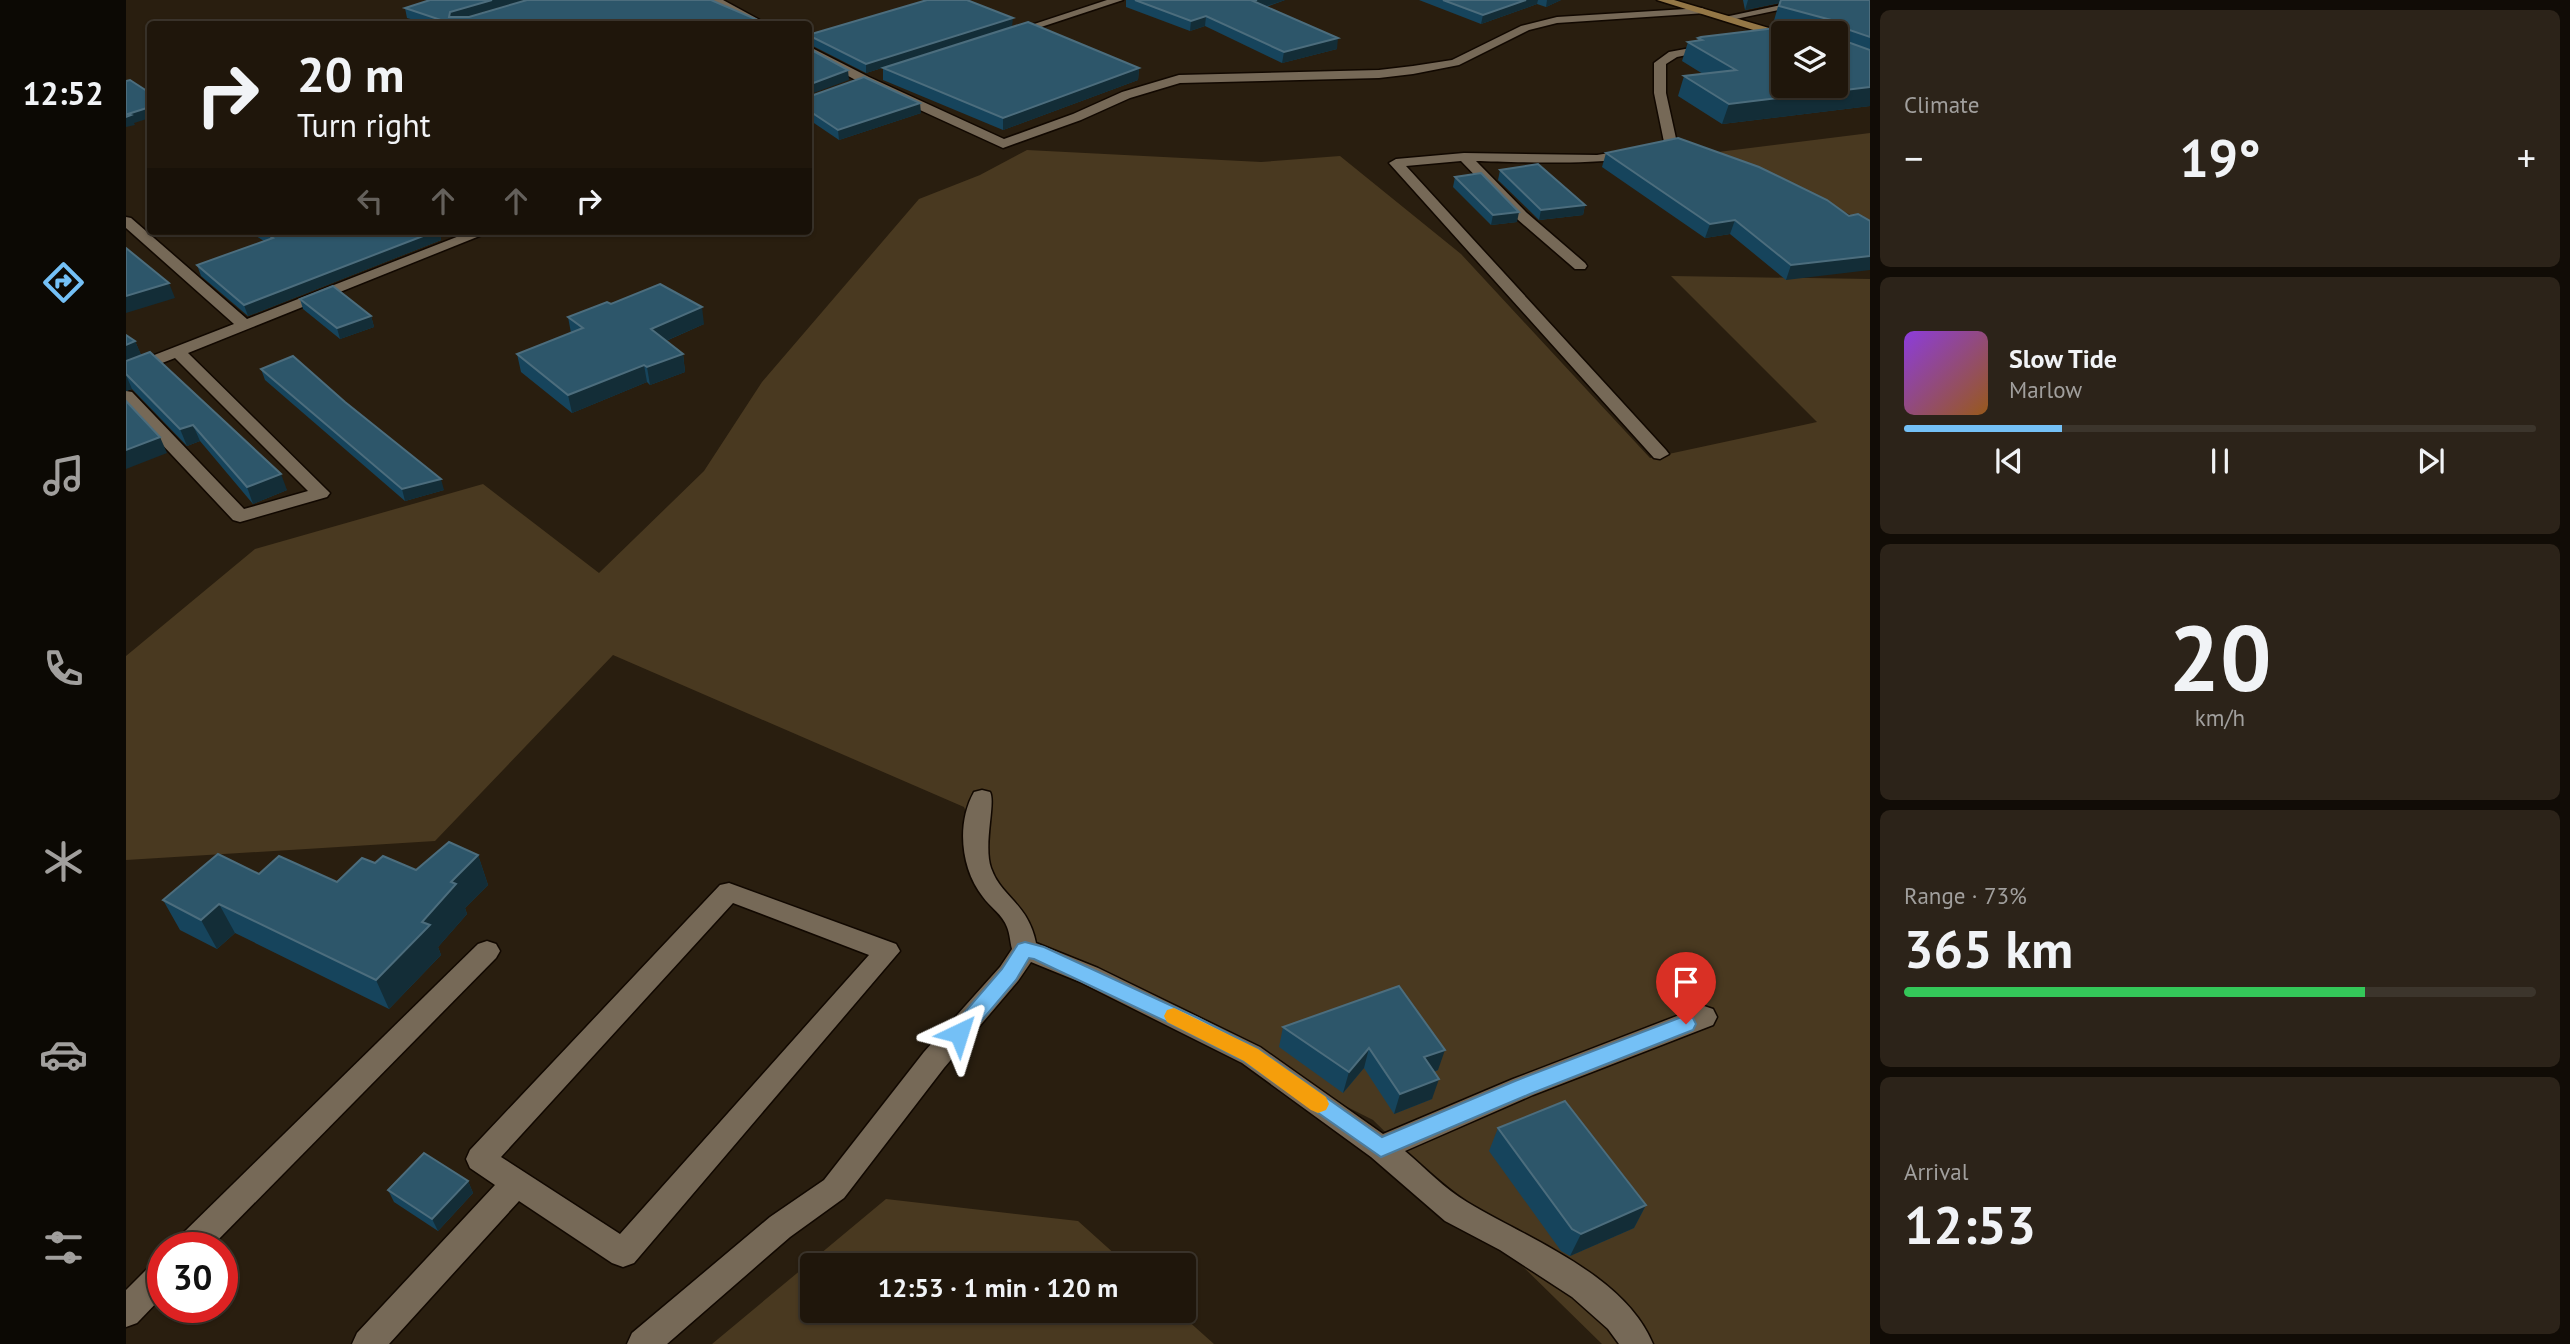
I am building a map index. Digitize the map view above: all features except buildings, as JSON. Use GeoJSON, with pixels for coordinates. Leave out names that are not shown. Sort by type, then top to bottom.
{"type":"FeatureCollection","features":[{"type":"Feature","properties":{"kind":"main road"},"geometry":{"type":"LineString","coordinates":[[1662,0],[1771,33]]}},
{"type":"Feature","properties":{"kind":"street"},"geometry":{"type":"LineString","coordinates":[[715,0],[755,21]]}},
{"type":"Feature","properties":{"kind":"street"},"geometry":{"type":"LineString","coordinates":[[999,38],[1118,0]]}},
{"type":"Feature","properties":{"kind":"street"},"geometry":{"type":"LineString","coordinates":[[1726,18],[1821,0]]}},
{"type":"Feature","properties":{"kind":"street"},"geometry":{"type":"LineString","coordinates":[[812,52],[860,82],[1003,144],[1077,117],[1126,95],[1179,79],[1379,74],[1413,70],[1455,63],[1525,28],[1557,20],[1702,12]]}},
{"type":"Feature","properties":{"kind":"street"},"geometry":{"type":"LineString","coordinates":[[1751,43],[1771,39]]}},
{"type":"Feature","properties":{"kind":"street"},"geometry":{"type":"LineString","coordinates":[[1671,143],[1659,91],[1660,63],[1673,54],[1729,45]]}},
{"type":"Feature","properties":{"kind":"street"},"geometry":{"type":"LineString","coordinates":[[860,82],[879,75]]}},
{"type":"Feature","properties":{"kind":"street"},"geometry":{"type":"LineString","coordinates":[[1671,143],[1688,150]]}},
{"type":"Feature","properties":{"kind":"street"},"geometry":{"type":"LineString","coordinates":[[1660,454],[1396,163],[1464,157],[1597,159],[1663,148],[1671,143]]}},
{"type":"Feature","properties":{"kind":"street"},"geometry":{"type":"LineString","coordinates":[[1464,157],[1522,216],[1580,266]]}},
{"type":"Feature","properties":{"kind":"street"},"geometry":{"type":"LineString","coordinates":[[126,221],[245,325]]}},
{"type":"Feature","properties":{"kind":"street"},"geometry":{"type":"LineString","coordinates":[[126,372],[475,235]]}},
{"type":"Feature","properties":{"kind":"street"},"geometry":{"type":"LineString","coordinates":[[126,396],[240,516],[321,493],[178,352]]}},
{"type":"Feature","properties":{"kind":"street"},"geometry":{"type":"LineString","coordinates":[[643,1344],[780,1227],[834,1189],[934,1060],[1009,974],[1025,950],[1018,922],[987,886],[978,864],[974,843],[976,820],[982,799]]}},
{"type":"Feature","properties":{"kind":"street"},"geometry":{"type":"LineString","coordinates":[[729,892],[887,951],[623,1253],[515,1184],[480,1159],[729,892]]}},
{"type":"Feature","properties":{"kind":"street"},"geometry":{"type":"LineString","coordinates":[[1025,950],[1037,952],[1088,975],[1251,1055],[1381,1148],[1455,1212],[1510,1240],[1583,1287],[1619,1318],[1637,1344]]}},
{"type":"Feature","properties":{"kind":"street"},"geometry":{"type":"LineString","coordinates":[[205,1232],[487,951]]}},
{"type":"Feature","properties":{"kind":"street"},"geometry":{"type":"LineString","coordinates":[[1381,1148],[1522,1087],[1704,1017]]}},
{"type":"Feature","properties":{"kind":"street"},"geometry":{"type":"LineString","coordinates":[[368,1344],[515,1184]]}},
{"type":"Feature","properties":{"kind":"street"},"geometry":{"type":"LineString","coordinates":[[126,1311],[147,1290]]}},
{"type":"Feature","properties":{"kind":"shaded area"},"geometry":{"type":"Polygon","coordinates":[[[1870,133],[1870,225],[1771,174],[1710,153],[1870,133]]]}},
{"type":"Feature","properties":{"kind":"shaded area"},"geometry":{"type":"Polygon","coordinates":[[[1027,150],[1261,162],[1340,156],[1461,254],[1650,458],[1817,422],[1671,276],[1870,279],[1870,1344],[1602,1344],[1373,1120],[1021,942],[964,807],[613,655],[435,841],[126,860],[126,656],[255,549],[483,484],[599,573],[704,471],[762,382],[919,199],[980,175],[1027,150]]]}},
{"type":"Feature","properties":{"kind":"shaded area"},"geometry":{"type":"Polygon","coordinates":[[[886,1199],[1078,1221],[1114,1253],[821,1253],[886,1199]]]}},
{"type":"Feature","properties":{"kind":"shaded area"},"geometry":{"type":"Polygon","coordinates":[[[800,1271],[800,1323],[1190,1323],[1214,1344],[712,1344],[800,1271]]]}},
{"type":"Feature","properties":{"kind":"slow traffic"},"geometry":{"type":"LineString","coordinates":[[1174,1016],[1251,1055],[1318,1104]]}},
{"type":"Feature","properties":{"kind":"route"},"geometry":{"type":"LineString","coordinates":[[959,1033],[1009,974],[1025,950],[1037,952],[1251,1055],[1381,1148],[1522,1087],[1686,1024]]}}]}
